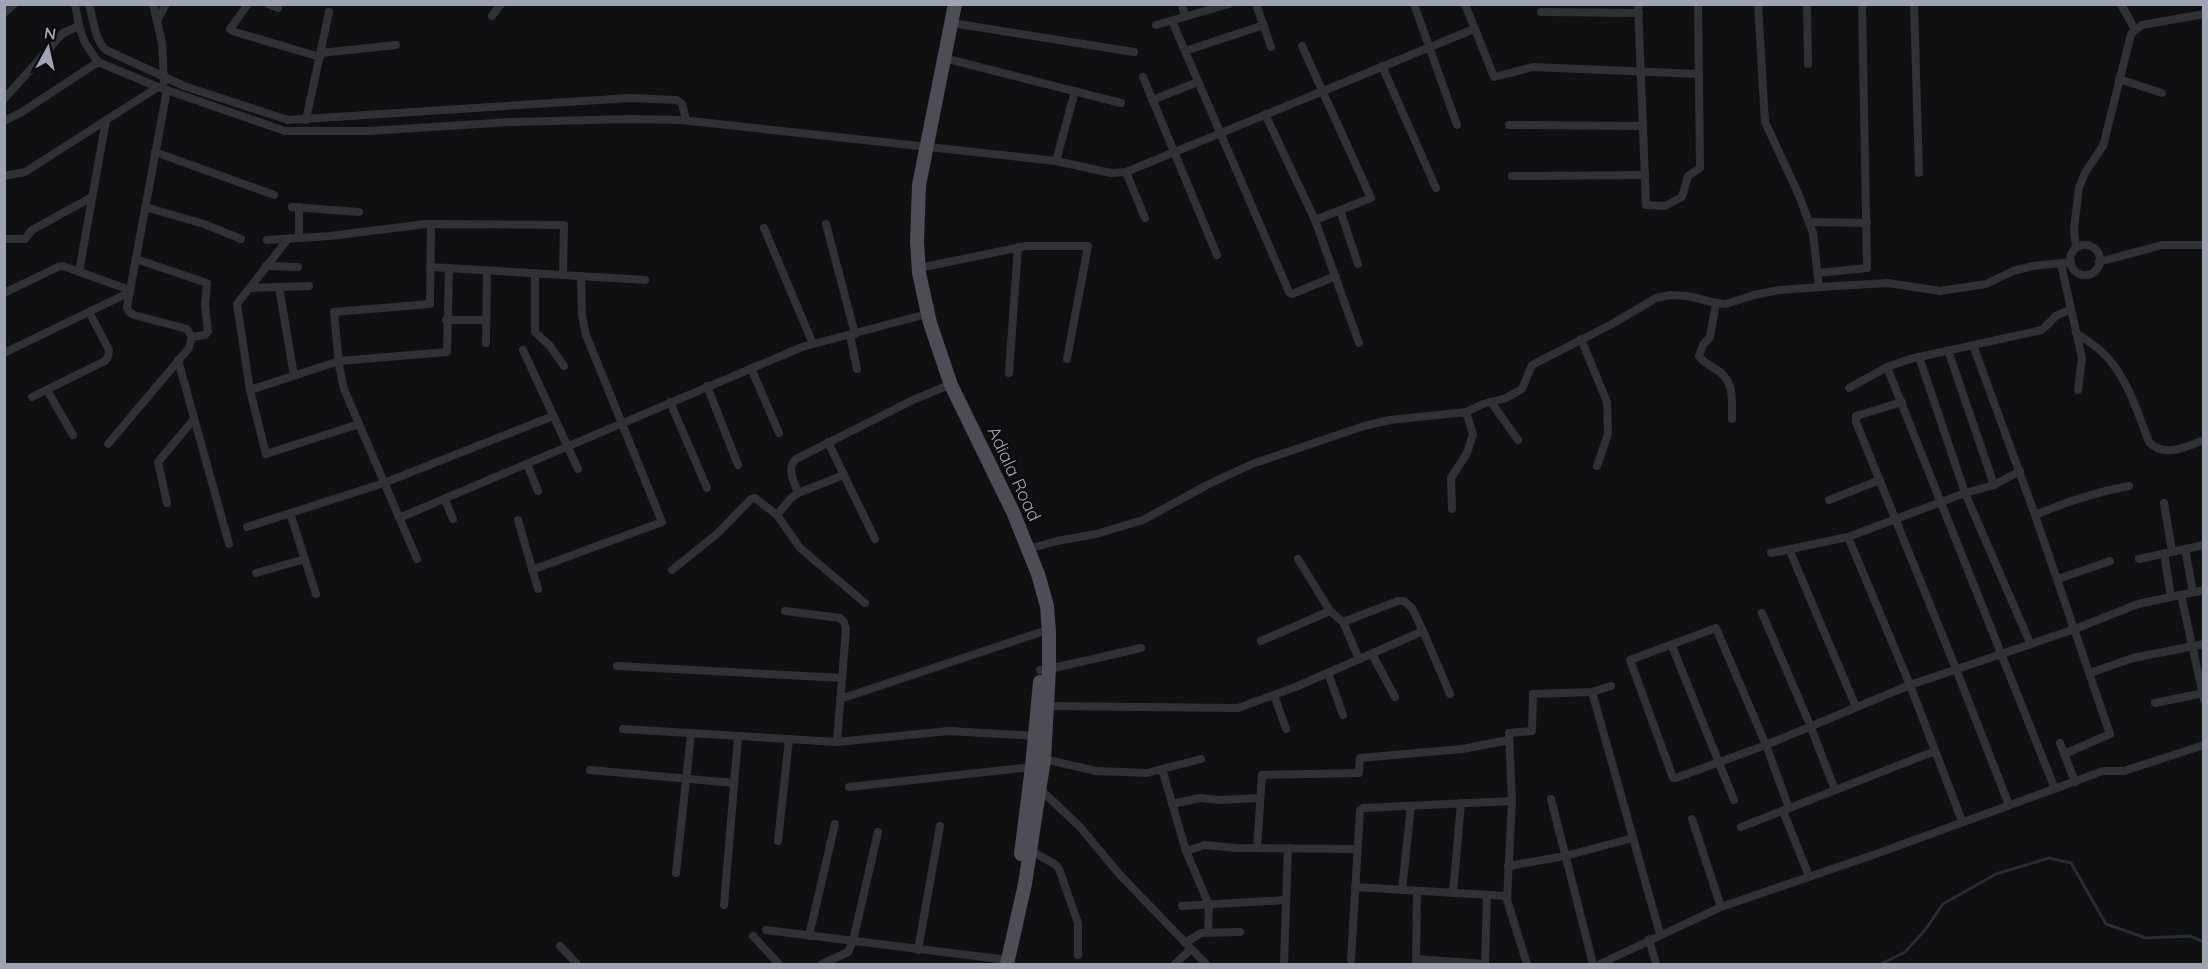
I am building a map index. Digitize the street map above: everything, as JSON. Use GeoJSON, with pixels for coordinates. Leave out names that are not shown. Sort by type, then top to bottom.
{"type":"FeatureCollection","features":[{"type":"Feature","properties":{"kind":"main road","name":"Adiala Road"},"geometry":{"type":"LineString","coordinates":[[948,4],[922,147],[917,242],[923,315],[951,385],[1028,549],[1047,606],[1038,763],[1002,963]]}},
{"type":"Feature","properties":{"kind":"main road","name":"Adiala Road"},"geometry":{"type":"LineString","coordinates":[[956,4],[911,184],[909,242],[911,274],[944,387],[1021,549],[1040,609],[1045,669]]}},
{"type":"Feature","properties":{"kind":"main road","name":"Adiala Road"},"geometry":{"type":"LineString","coordinates":[[1002,963],[1030,850],[1039,788],[1036,736],[1043,705]]}},
{"type":"Feature","properties":{"kind":"street"},"geometry":{"type":"LineString","coordinates":[[4,13],[14,4]]}},
{"type":"Feature","properties":{"kind":"street"},"geometry":{"type":"LineString","coordinates":[[75,4],[85,43],[98,62],[162,89],[269,126],[300,132],[391,130],[511,122],[686,120],[1056,161],[1111,173],[1126,172],[1474,29]]}},
{"type":"Feature","properties":{"kind":"street"},"geometry":{"type":"LineString","coordinates":[[89,4],[101,46],[165,78],[288,120],[630,98],[677,100],[682,104],[686,120]]}},
{"type":"Feature","properties":{"kind":"street"},"geometry":{"type":"LineString","coordinates":[[108,444],[189,348],[192,337],[187,329],[134,315],[127,307],[155,152],[165,78],[162,43],[153,4]]}},
{"type":"Feature","properties":{"kind":"street"},"geometry":{"type":"LineString","coordinates":[[157,21],[166,4]]}},
{"type":"Feature","properties":{"kind":"street"},"geometry":{"type":"LineString","coordinates":[[248,4],[230,29],[232,31],[320,55],[396,45]]}},
{"type":"Feature","properties":{"kind":"street"},"geometry":{"type":"LineString","coordinates":[[268,4],[278,8]]}},
{"type":"Feature","properties":{"kind":"street"},"geometry":{"type":"LineString","coordinates":[[492,16],[501,4]]}},
{"type":"Feature","properties":{"kind":"street"},"geometry":{"type":"LineString","coordinates":[[1182,4],[1185,17]]}},
{"type":"Feature","properties":{"kind":"street"},"geometry":{"type":"LineString","coordinates":[[1156,25],[1229,4]]}},
{"type":"Feature","properties":{"kind":"street"},"geometry":{"type":"LineString","coordinates":[[1256,4],[1271,47]]}},
{"type":"Feature","properties":{"kind":"street"},"geometry":{"type":"LineString","coordinates":[[1414,4],[1457,125]]}},
{"type":"Feature","properties":{"kind":"street"},"geometry":{"type":"LineString","coordinates":[[1465,4],[1494,77],[1533,67],[1699,74]]}},
{"type":"Feature","properties":{"kind":"street"},"geometry":{"type":"LineString","coordinates":[[1541,12],[1639,9],[1646,205],[1665,206],[1682,197],[1688,176],[1700,168],[1698,4]]}},
{"type":"Feature","properties":{"kind":"street"},"geometry":{"type":"LineString","coordinates":[[1758,4],[1765,122],[1814,233],[1819,287]]}},
{"type":"Feature","properties":{"kind":"street"},"geometry":{"type":"LineString","coordinates":[[1807,4],[1808,64]]}},
{"type":"Feature","properties":{"kind":"street"},"geometry":{"type":"LineString","coordinates":[[1818,273],[1868,268],[1862,4]]}},
{"type":"Feature","properties":{"kind":"street"},"geometry":{"type":"LineString","coordinates":[[1914,4],[1919,173]]}},
{"type":"Feature","properties":{"kind":"street"},"geometry":{"type":"LineString","coordinates":[[2121,4],[2135,30]]}},
{"type":"Feature","properties":{"kind":"street"},"geometry":{"type":"LineString","coordinates":[[306,120],[329,12]]}},
{"type":"Feature","properties":{"kind":"street"},"geometry":{"type":"LineString","coordinates":[[2076,248],[2074,229],[2079,188],[2086,171],[2103,146],[2131,34],[2142,26],[2204,14]]}},
{"type":"Feature","properties":{"kind":"street"},"geometry":{"type":"LineString","coordinates":[[1172,21],[1289,292],[1292,294],[1336,276]]}},
{"type":"Feature","properties":{"kind":"street"},"geometry":{"type":"LineString","coordinates":[[952,23],[1134,52]]}},
{"type":"Feature","properties":{"kind":"street"},"geometry":{"type":"LineString","coordinates":[[1185,51],[1264,25]]}},
{"type":"Feature","properties":{"kind":"street"},"geometry":{"type":"LineString","coordinates":[[4,99],[63,33],[79,26]]}},
{"type":"Feature","properties":{"kind":"street"},"geometry":{"type":"LineString","coordinates":[[1302,46],[1371,198],[1315,220]]}},
{"type":"Feature","properties":{"kind":"street"},"geometry":{"type":"LineString","coordinates":[[944,58],[1121,103]]}},
{"type":"Feature","properties":{"kind":"street"},"geometry":{"type":"LineString","coordinates":[[4,121],[22,112],[98,62]]}},
{"type":"Feature","properties":{"kind":"street"},"geometry":{"type":"LineString","coordinates":[[1382,66],[1436,189]]}},
{"type":"Feature","properties":{"kind":"street"},"geometry":{"type":"LineString","coordinates":[[1143,77],[1217,255]]}},
{"type":"Feature","properties":{"kind":"street"},"geometry":{"type":"LineString","coordinates":[[2119,79],[2162,93]]}},
{"type":"Feature","properties":{"kind":"street"},"geometry":{"type":"LineString","coordinates":[[1152,100],[1198,82]]}},
{"type":"Feature","properties":{"kind":"street"},"geometry":{"type":"LineString","coordinates":[[4,176],[25,172],[106,120],[162,89]]}},
{"type":"Feature","properties":{"kind":"street"},"geometry":{"type":"LineString","coordinates":[[1056,161],[1076,91]]}},
{"type":"Feature","properties":{"kind":"street"},"geometry":{"type":"LineString","coordinates":[[1265,114],[1315,220],[1359,343]]}},
{"type":"Feature","properties":{"kind":"street"},"geometry":{"type":"LineString","coordinates":[[79,272],[106,120]]}},
{"type":"Feature","properties":{"kind":"street"},"geometry":{"type":"LineString","coordinates":[[1509,125],[1643,126]]}},
{"type":"Feature","properties":{"kind":"street"},"geometry":{"type":"LineString","coordinates":[[155,152],[274,195]]}},
{"type":"Feature","properties":{"kind":"street"},"geometry":{"type":"LineString","coordinates":[[1126,172],[1145,218]]}},
{"type":"Feature","properties":{"kind":"street"},"geometry":{"type":"LineString","coordinates":[[1512,176],[1645,176]]}},
{"type":"Feature","properties":{"kind":"street"},"geometry":{"type":"LineString","coordinates":[[4,239],[26,238],[32,230],[92,197]]}},
{"type":"Feature","properties":{"kind":"street"},"geometry":{"type":"LineString","coordinates":[[145,207],[204,224],[241,239]]}},
{"type":"Feature","properties":{"kind":"street"},"geometry":{"type":"LineString","coordinates":[[299,238],[295,207],[358,212]]}},
{"type":"Feature","properties":{"kind":"street"},"geometry":{"type":"LineString","coordinates":[[1340,210],[1358,264]]}},
{"type":"Feature","properties":{"kind":"street"},"geometry":{"type":"LineString","coordinates":[[1809,222],[1867,223]]}},
{"type":"Feature","properties":{"kind":"street"},"geometry":{"type":"LineString","coordinates":[[417,559],[344,389],[334,312],[430,304],[431,224]]}},
{"type":"Feature","properties":{"kind":"street"},"geometry":{"type":"LineString","coordinates":[[267,240],[431,224],[564,225],[563,275]]}},
{"type":"Feature","properties":{"kind":"street"},"geometry":{"type":"LineString","coordinates":[[826,224],[853,334],[857,369]]}},
{"type":"Feature","properties":{"kind":"street"},"geometry":{"type":"LineString","coordinates":[[764,228],[813,344]]}},
{"type":"Feature","properties":{"kind":"street"},"geometry":{"type":"LineString","coordinates":[[288,239],[237,304],[250,390],[266,454],[359,424]]}},
{"type":"Feature","properties":{"kind":"street"},"geometry":{"type":"LineString","coordinates":[[2099,262],[2162,245],[2204,244]]}},
{"type":"Feature","properties":{"kind":"street"},"geometry":{"type":"LineString","coordinates":[[2082,245],[2094,248],[2098,252],[2099,262],[2096,270],[2085,274],[2074,270],[2071,262],[2072,252],[2076,248],[2082,245]]}},
{"type":"Feature","properties":{"kind":"street"},"geometry":{"type":"LineString","coordinates":[[919,268],[1018,247],[1088,246],[1067,359]]}},
{"type":"Feature","properties":{"kind":"street"},"geometry":{"type":"LineString","coordinates":[[1009,373],[1018,247]]}},
{"type":"Feature","properties":{"kind":"street"},"geometry":{"type":"LineString","coordinates":[[136,259],[207,283],[205,305],[208,332],[205,335],[192,337]]}},
{"type":"Feature","properties":{"kind":"street"},"geometry":{"type":"LineString","coordinates":[[1028,549],[1096,534],[1143,520],[1207,485],[1252,464],[1364,426],[1390,420],[1466,412],[1506,398],[1522,389],[1532,365],[1663,296],[1688,296],[1726,304],[1779,290],[1819,287],[1888,283],[1940,291],[1986,284],[2013,271],[2044,263],[2071,262]]}},
{"type":"Feature","properties":{"kind":"street"},"geometry":{"type":"LineString","coordinates":[[2061,264],[2082,358],[2078,390]]}},
{"type":"Feature","properties":{"kind":"street"},"geometry":{"type":"LineString","coordinates":[[266,266],[298,267]]}},
{"type":"Feature","properties":{"kind":"street"},"geometry":{"type":"LineString","coordinates":[[4,293],[58,267],[79,272],[130,291]]}},
{"type":"Feature","properties":{"kind":"street"},"geometry":{"type":"LineString","coordinates":[[430,267],[645,280]]}},
{"type":"Feature","properties":{"kind":"street"},"geometry":{"type":"LineString","coordinates":[[250,390],[339,361],[447,352],[449,268]]}},
{"type":"Feature","properties":{"kind":"street"},"geometry":{"type":"LineString","coordinates":[[486,343],[487,271]]}},
{"type":"Feature","properties":{"kind":"street"},"geometry":{"type":"LineString","coordinates":[[535,273],[535,332],[564,366]]}},
{"type":"Feature","properties":{"kind":"street"},"geometry":{"type":"LineString","coordinates":[[532,570],[662,522],[586,335],[582,316],[581,276]]}},
{"type":"Feature","properties":{"kind":"street"},"geometry":{"type":"LineString","coordinates":[[250,288],[309,286]]}},
{"type":"Feature","properties":{"kind":"street"},"geometry":{"type":"LineString","coordinates":[[279,287],[294,376]]}},
{"type":"Feature","properties":{"kind":"street"},"geometry":{"type":"LineString","coordinates":[[4,353],[130,291]]}},
{"type":"Feature","properties":{"kind":"street"},"geometry":{"type":"LineString","coordinates":[[1716,303],[1710,337],[1703,345],[1699,356],[1703,362],[1727,378],[1732,388],[1732,419]]}},
{"type":"Feature","properties":{"kind":"street"},"geometry":{"type":"LineString","coordinates":[[1849,388],[1887,367],[1919,357],[2042,330],[2057,315],[2070,310]]}},
{"type":"Feature","properties":{"kind":"street"},"geometry":{"type":"LineString","coordinates":[[32,397],[105,361],[108,357],[108,350],[89,312]]}},
{"type":"Feature","properties":{"kind":"street"},"geometry":{"type":"LineString","coordinates":[[399,518],[751,368],[813,344],[923,315]]}},
{"type":"Feature","properties":{"kind":"street"},"geometry":{"type":"LineString","coordinates":[[446,320],[486,320]]}},
{"type":"Feature","properties":{"kind":"street"},"geometry":{"type":"LineString","coordinates":[[2076,333],[2103,352],[2115,369],[2130,393],[2149,442],[2153,446],[2168,451],[2204,440]]}},
{"type":"Feature","properties":{"kind":"street"},"geometry":{"type":"LineString","coordinates":[[1581,339],[1607,402],[1608,434],[1597,465]]}},
{"type":"Feature","properties":{"kind":"street"},"geometry":{"type":"LineString","coordinates":[[1973,345],[2020,471],[2110,734],[2064,754]]}},
{"type":"Feature","properties":{"kind":"street"},"geometry":{"type":"LineString","coordinates":[[523,350],[578,469]]}},
{"type":"Feature","properties":{"kind":"street"},"geometry":{"type":"LineString","coordinates":[[1948,350],[1994,484]]}},
{"type":"Feature","properties":{"kind":"street"},"geometry":{"type":"LineString","coordinates":[[1919,357],[1965,493],[2030,643]]}},
{"type":"Feature","properties":{"kind":"street"},"geometry":{"type":"LineString","coordinates":[[178,360],[229,544]]}},
{"type":"Feature","properties":{"kind":"street"},"geometry":{"type":"LineString","coordinates":[[1887,367],[2055,789]]}},
{"type":"Feature","properties":{"kind":"street"},"geometry":{"type":"LineString","coordinates":[[751,368],[779,433]]}},
{"type":"Feature","properties":{"kind":"street"},"geometry":{"type":"LineString","coordinates":[[707,386],[738,465]]}},
{"type":"Feature","properties":{"kind":"street"},"geometry":{"type":"LineString","coordinates":[[798,493],[790,470],[791,464],[796,459],[913,400],[944,387]]}},
{"type":"Feature","properties":{"kind":"street"},"geometry":{"type":"LineString","coordinates":[[47,390],[73,435]]}},
{"type":"Feature","properties":{"kind":"street"},"geometry":{"type":"LineString","coordinates":[[670,402],[707,488]]}},
{"type":"Feature","properties":{"kind":"street"},"geometry":{"type":"LineString","coordinates":[[1491,402],[1518,440]]}},
{"type":"Feature","properties":{"kind":"street"},"geometry":{"type":"LineString","coordinates":[[1902,402],[1857,416],[1855,419],[2009,805]]}},
{"type":"Feature","properties":{"kind":"street"},"geometry":{"type":"LineString","coordinates":[[1452,509],[1451,478],[1467,453],[1473,434],[1466,412]]}},
{"type":"Feature","properties":{"kind":"street"},"geometry":{"type":"LineString","coordinates":[[247,527],[384,483],[553,416]]}},
{"type":"Feature","properties":{"kind":"street"},"geometry":{"type":"LineString","coordinates":[[167,503],[158,462],[194,419]]}},
{"type":"Feature","properties":{"kind":"street"},"geometry":{"type":"LineString","coordinates":[[828,442],[875,539]]}},
{"type":"Feature","properties":{"kind":"street"},"geometry":{"type":"LineString","coordinates":[[527,464],[538,491]]}},
{"type":"Feature","properties":{"kind":"street"},"geometry":{"type":"LineString","coordinates":[[1771,553],[1848,537],[1895,518],[1994,484],[2020,471]]}},
{"type":"Feature","properties":{"kind":"street"},"geometry":{"type":"LineString","coordinates":[[777,515],[798,493],[844,476]]}},
{"type":"Feature","properties":{"kind":"street"},"geometry":{"type":"LineString","coordinates":[[1829,500],[1880,480]]}},
{"type":"Feature","properties":{"kind":"street"},"geometry":{"type":"LineString","coordinates":[[2035,515],[2069,500],[2129,486]]}},
{"type":"Feature","properties":{"kind":"street"},"geometry":{"type":"LineString","coordinates":[[672,570],[718,533],[751,499],[756,498],[777,515],[800,548],[865,603]]}},
{"type":"Feature","properties":{"kind":"street"},"geometry":{"type":"LineString","coordinates":[[445,500],[453,519]]}},
{"type":"Feature","properties":{"kind":"street"},"geometry":{"type":"LineString","coordinates":[[2164,502],[2171,597]]}},
{"type":"Feature","properties":{"kind":"street"},"geometry":{"type":"LineString","coordinates":[[290,513],[316,594]]}},
{"type":"Feature","properties":{"kind":"street"},"geometry":{"type":"LineString","coordinates":[[518,520],[538,589]]}},
{"type":"Feature","properties":{"kind":"street"},"geometry":{"type":"LineString","coordinates":[[1848,537],[1910,685],[1962,821]]}},
{"type":"Feature","properties":{"kind":"street"},"geometry":{"type":"LineString","coordinates":[[2139,559],[2204,545]]}},
{"type":"Feature","properties":{"kind":"street"},"geometry":{"type":"LineString","coordinates":[[1789,549],[1856,707]]}},
{"type":"Feature","properties":{"kind":"street"},"geometry":{"type":"LineString","coordinates":[[2185,549],[2193,592]]}},
{"type":"Feature","properties":{"kind":"street"},"geometry":{"type":"LineString","coordinates":[[256,573],[304,559]]}},
{"type":"Feature","properties":{"kind":"street"},"geometry":{"type":"LineString","coordinates":[[1298,559],[1330,611],[1343,622],[1359,659]]}},
{"type":"Feature","properties":{"kind":"street"},"geometry":{"type":"LineString","coordinates":[[2058,579],[2110,561]]}},
{"type":"Feature","properties":{"kind":"street"},"geometry":{"type":"LineString","coordinates":[[1809,876],[1766,745],[1716,628],[1630,660],[1672,775],[1677,778],[1766,745],[1910,685],[2075,629],[2138,604],[2204,590]]}},
{"type":"Feature","properties":{"kind":"street"},"geometry":{"type":"LineString","coordinates":[[2155,703],[2203,695],[2181,594]]}},
{"type":"Feature","properties":{"kind":"street"},"geometry":{"type":"LineString","coordinates":[[1343,622],[1398,601],[1404,601],[1412,608],[1450,694]]}},
{"type":"Feature","properties":{"kind":"street"},"geometry":{"type":"LineString","coordinates":[[785,611],[840,618],[844,622],[846,628],[837,742]]}},
{"type":"Feature","properties":{"kind":"street"},"geometry":{"type":"LineString","coordinates":[[1260,641],[1330,611]]}},
{"type":"Feature","properties":{"kind":"street"},"geometry":{"type":"LineString","coordinates":[[1762,614],[1810,725],[1835,790]]}},
{"type":"Feature","properties":{"kind":"street"},"geometry":{"type":"LineString","coordinates":[[1043,705],[1239,708],[1328,673],[1423,631]]}},
{"type":"Feature","properties":{"kind":"street"},"geometry":{"type":"LineString","coordinates":[[840,699],[1041,632]]}},
{"type":"Feature","properties":{"kind":"street"},"geometry":{"type":"LineString","coordinates":[[2090,673],[2133,658],[2204,644]]}},
{"type":"Feature","properties":{"kind":"street"},"geometry":{"type":"LineString","coordinates":[[1672,646],[1734,800]]}},
{"type":"Feature","properties":{"kind":"street"},"geometry":{"type":"LineString","coordinates":[[1045,669],[1141,648]]}},
{"type":"Feature","properties":{"kind":"street"},"geometry":{"type":"LineString","coordinates":[[1372,654],[1395,697]]}},
{"type":"Feature","properties":{"kind":"street"},"geometry":{"type":"LineString","coordinates":[[617,666],[842,678]]}},
{"type":"Feature","properties":{"kind":"street"},"geometry":{"type":"LineString","coordinates":[[1328,673],[1343,715]]}},
{"type":"Feature","properties":{"kind":"street"},"geometry":{"type":"LineString","coordinates":[[1527,964],[1507,896],[1512,801],[1509,733],[1532,731],[1533,694],[1592,692],[1611,686]]}},
{"type":"Feature","properties":{"kind":"street"},"geometry":{"type":"LineString","coordinates":[[1592,692],[1660,934]]}},
{"type":"Feature","properties":{"kind":"street"},"geometry":{"type":"LineString","coordinates":[[1274,695],[1286,729]]}},
{"type":"Feature","properties":{"kind":"street"},"geometry":{"type":"LineString","coordinates":[[623,729],[837,742],[949,731],[1036,736]]}},
{"type":"Feature","properties":{"kind":"street"},"geometry":{"type":"LineString","coordinates":[[676,873],[691,734]]}},
{"type":"Feature","properties":{"kind":"street"},"geometry":{"type":"LineString","coordinates":[[724,905],[738,736]]}},
{"type":"Feature","properties":{"kind":"street"},"geometry":{"type":"LineString","coordinates":[[778,842],[789,739]]}},
{"type":"Feature","properties":{"kind":"street"},"geometry":{"type":"LineString","coordinates":[[1257,848],[1262,775],[1359,773],[1360,758],[1462,749],[1509,740]]}},
{"type":"Feature","properties":{"kind":"street"},"geometry":{"type":"LineString","coordinates":[[2060,743],[2075,782]]}},
{"type":"Feature","properties":{"kind":"street"},"geometry":{"type":"LineString","coordinates":[[1600,964],[1721,907],[2103,771],[2124,771],[2204,745]]}},
{"type":"Feature","properties":{"kind":"street"},"geometry":{"type":"LineString","coordinates":[[1742,827],[1935,751]]}},
{"type":"Feature","properties":{"kind":"street"},"geometry":{"type":"LineString","coordinates":[[849,787],[1038,763],[1096,771],[1147,773],[1201,759]]}},
{"type":"Feature","properties":{"kind":"street"},"geometry":{"type":"LineString","coordinates":[[1162,769],[1186,851],[1209,905],[1208,932]]}},
{"type":"Feature","properties":{"kind":"street"},"geometry":{"type":"LineString","coordinates":[[590,770],[734,783]]}},
{"type":"Feature","properties":{"kind":"street"},"geometry":{"type":"LineString","coordinates":[[1039,788],[1080,827],[1119,875],[1206,964]]}},
{"type":"Feature","properties":{"kind":"street"},"geometry":{"type":"LineString","coordinates":[[1172,804],[1200,798],[1220,800],[1259,798]]}},
{"type":"Feature","properties":{"kind":"street"},"geometry":{"type":"LineString","coordinates":[[1551,799],[1593,964]]}},
{"type":"Feature","properties":{"kind":"street"},"geometry":{"type":"LineString","coordinates":[[1351,960],[1360,810],[1363,808],[1512,801]]}},
{"type":"Feature","properties":{"kind":"street"},"geometry":{"type":"LineString","coordinates":[[1453,893],[1461,803]]}},
{"type":"Feature","properties":{"kind":"street"},"geometry":{"type":"LineString","coordinates":[[1402,890],[1411,806]]}},
{"type":"Feature","properties":{"kind":"street"},"geometry":{"type":"LineString","coordinates":[[1692,819],[1721,907]]}},
{"type":"Feature","properties":{"kind":"street"},"geometry":{"type":"LineString","coordinates":[[809,936],[835,824]]}},
{"type":"Feature","properties":{"kind":"street"},"geometry":{"type":"LineString","coordinates":[[918,950],[940,826]]}},
{"type":"Feature","properties":{"kind":"street"},"geometry":{"type":"LineString","coordinates":[[822,964],[848,952],[854,941],[878,832]]}},
{"type":"Feature","properties":{"kind":"street"},"geometry":{"type":"LineString","coordinates":[[1508,866],[1565,856],[1633,838]]}},
{"type":"Feature","properties":{"kind":"street"},"geometry":{"type":"LineString","coordinates":[[1186,851],[1205,845],[1358,849]]}},
{"type":"Feature","properties":{"kind":"street"},"geometry":{"type":"LineString","coordinates":[[1284,964],[1288,848]]}},
{"type":"Feature","properties":{"kind":"street"},"geometry":{"type":"LineString","coordinates":[[1030,850],[1056,864],[1059,869],[1078,923],[1078,956]]}},
{"type":"Feature","properties":{"kind":"street"},"geometry":{"type":"LineString","coordinates":[[1355,887],[1507,896]]}},
{"type":"Feature","properties":{"kind":"street"},"geometry":{"type":"LineString","coordinates":[[1418,891],[1416,962],[1485,964],[1486,895]]}},
{"type":"Feature","properties":{"kind":"street"},"geometry":{"type":"LineString","coordinates":[[1182,906],[1286,900]]}},
{"type":"Feature","properties":{"kind":"street"},"geometry":{"type":"LineString","coordinates":[[766,930],[1002,963]]}},
{"type":"Feature","properties":{"kind":"street"},"geometry":{"type":"LineString","coordinates":[[1175,964],[1201,933],[1240,932]]}},
{"type":"Feature","properties":{"kind":"street"},"geometry":{"type":"LineString","coordinates":[[753,936],[780,964]]}},
{"type":"Feature","properties":{"kind":"street"},"geometry":{"type":"LineString","coordinates":[[1649,939],[1656,964]]}},
{"type":"Feature","properties":{"kind":"street"},"geometry":{"type":"LineString","coordinates":[[560,946],[577,964]]}},
{"type":"Feature","properties":{"kind":"waterway"},"geometry":{"type":"LineString","coordinates":[[1881,964],[1905,952],[1925,930],[1943,904],[1996,874],[2049,858],[2071,863],[2106,924],[2146,938],[2190,936],[2204,942]]}}]}
